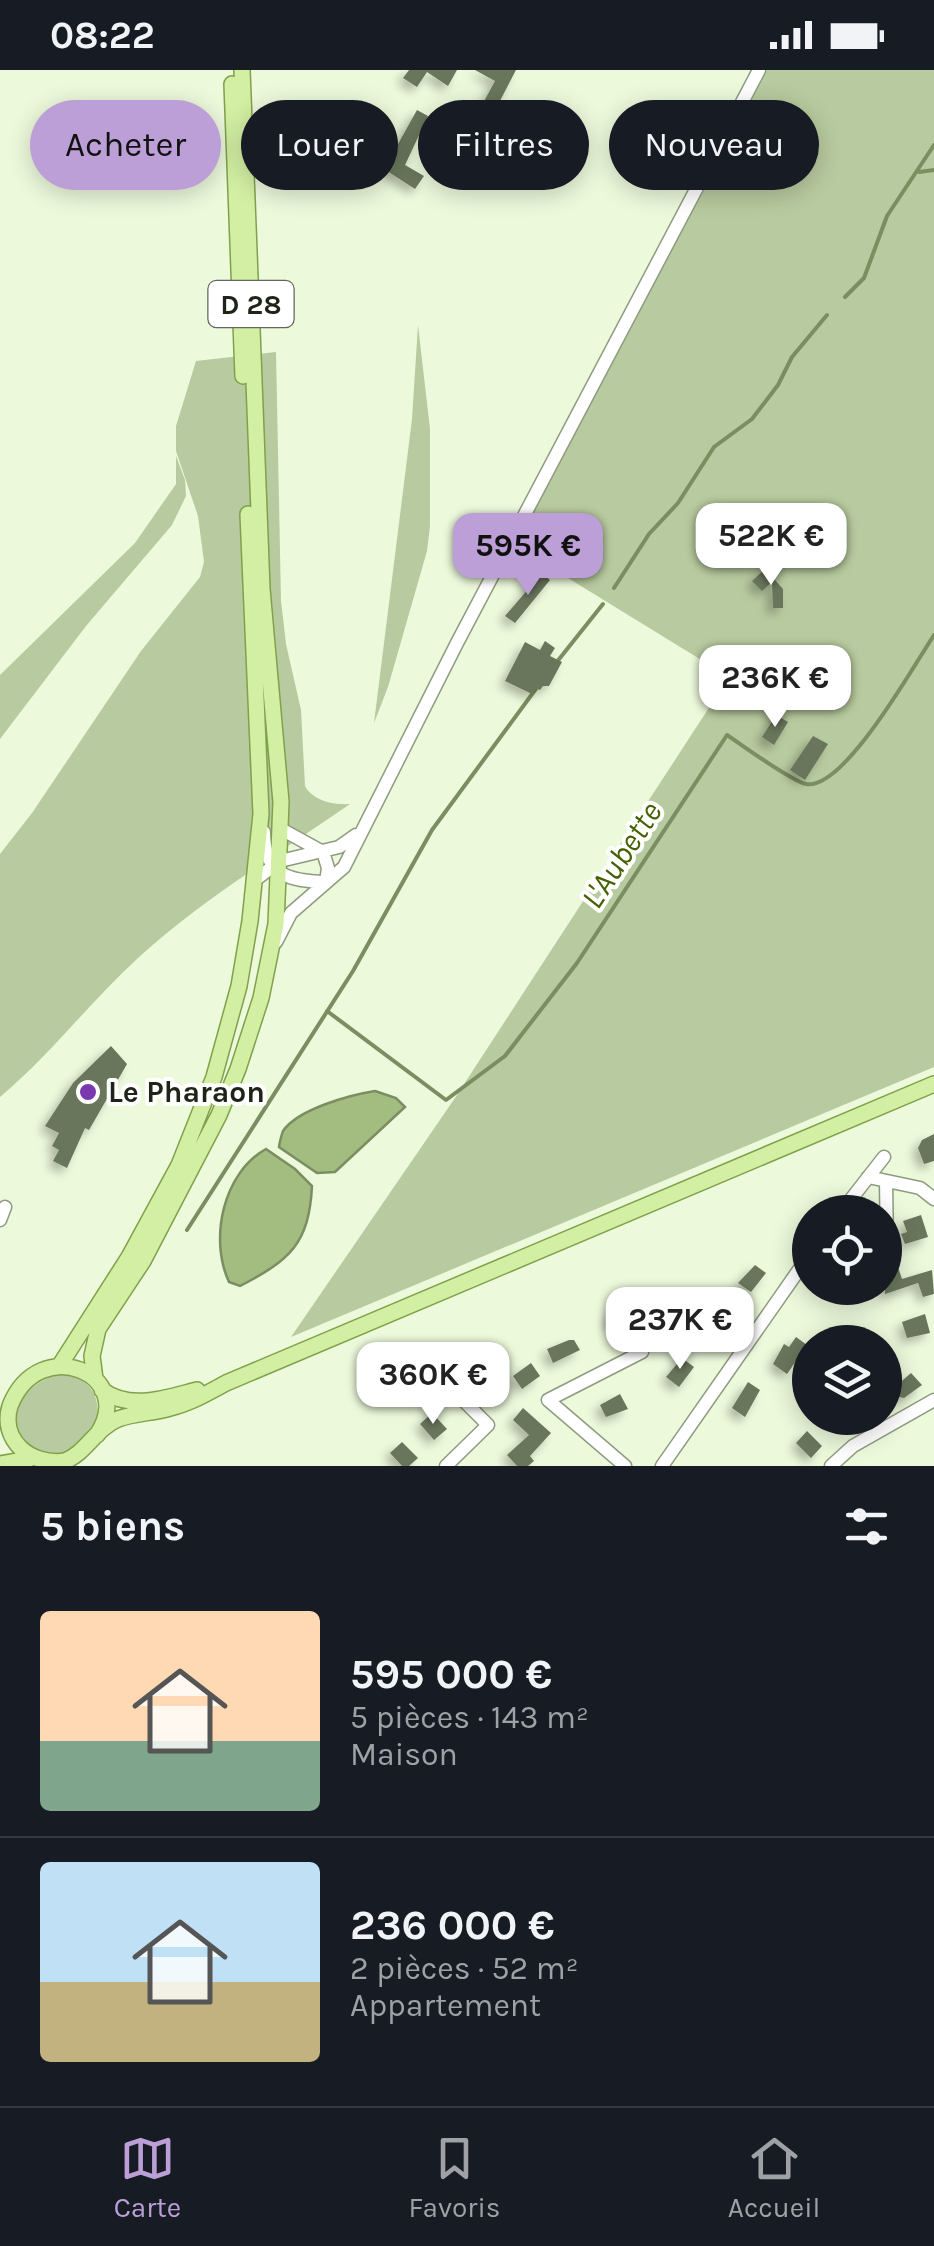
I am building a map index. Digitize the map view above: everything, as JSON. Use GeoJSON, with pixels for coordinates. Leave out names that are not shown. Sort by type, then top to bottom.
{"type":"FeatureCollection","features":[{"type":"Feature","properties":{"kind":"main road","name":"D 28"},"geometry":{"type":"LineString","coordinates":[[98,1384],[92,1356],[94,1338],[144,1245],[214,1077],[239,986],[255,880],[260,814],[232,70]]}},
{"type":"Feature","properties":{"kind":"main road","name":"D 28"},"geometry":{"type":"LineString","coordinates":[[60,1365],[129,1257],[157,1234],[219,1114],[238,1068],[272,950],[281,829],[261,572],[242,70]]}},
{"type":"Feature","properties":{"kind":"main road"},"geometry":{"type":"LineString","coordinates":[[0,1464],[15,1459],[47,1465],[67,1461],[116,1420],[187,1403],[226,1383],[934,1084]]}},
{"type":"Feature","properties":{"kind":"main road"},"geometry":{"type":"LineString","coordinates":[[29,1460],[13,1445],[4,1425],[10,1406],[25,1383],[43,1369],[60,1365],[82,1369],[119,1400],[135,1402],[226,1383]]}},
{"type":"Feature","properties":{"kind":"main road"},"geometry":{"type":"LineString","coordinates":[[96,1435],[106,1416],[98,1384]]}},
{"type":"Feature","properties":{"kind":"street"},"geometry":{"type":"LineString","coordinates":[[272,950],[291,912],[344,866],[760,70]]}},
{"type":"Feature","properties":{"kind":"street"},"geometry":{"type":"LineString","coordinates":[[260,814],[266,856],[302,881],[326,882]]}},
{"type":"Feature","properties":{"kind":"street"},"geometry":{"type":"LineString","coordinates":[[281,829],[323,852],[328,868],[326,882]]}},
{"type":"Feature","properties":{"kind":"street"},"geometry":{"type":"LineString","coordinates":[[255,880],[278,867],[342,846],[358,834]]}},
{"type":"Feature","properties":{"kind":"street"},"geometry":{"type":"LineString","coordinates":[[855,1195],[884,1157]]}},
{"type":"Feature","properties":{"kind":"street"},"geometry":{"type":"LineString","coordinates":[[868,1177],[920,1188],[934,1199]]}},
{"type":"Feature","properties":{"kind":"street"},"geometry":{"type":"LineString","coordinates":[[886,1181],[886,1195]]}},
{"type":"Feature","properties":{"kind":"street"},"geometry":{"type":"LineString","coordinates":[[662,1466],[792,1280]]}},
{"type":"Feature","properties":{"kind":"street"},"geometry":{"type":"LineString","coordinates":[[625,1466],[548,1400],[642,1352]]}},
{"type":"Feature","properties":{"kind":"street"},"geometry":{"type":"LineString","coordinates":[[437,1374],[488,1425],[446,1466]]}},
{"type":"Feature","properties":{"kind":"street"},"geometry":{"type":"LineString","coordinates":[[831,1466],[853,1446],[934,1400]]}},
{"type":"Feature","properties":{"kind":"shaded area"},"geometry":{"type":"Polygon","coordinates":[[[767,70],[934,70],[934,1067],[291,1337],[455,1098],[729,677],[511,543],[702,190],[819,190],[819,100],[751,100],[767,70]]]}},
{"type":"Feature","properties":{"kind":"shaded area"},"geometry":{"type":"Polygon","coordinates":[[[418,325],[430,429],[430,526],[427,551],[374,723],[412,419],[418,325]]]}},
{"type":"Feature","properties":{"kind":"shaded area"},"geometry":{"type":"Polygon","coordinates":[[[276,352],[281,601],[301,710],[305,786],[324,801],[350,804],[162,937],[0,1097],[0,854],[141,651],[200,577],[204,562],[198,516],[176,451],[176,426],[196,361],[276,352]]]}},
{"type":"Feature","properties":{"kind":"shaded area"},"geometry":{"type":"Polygon","coordinates":[[[176,456],[186,496],[172,525],[86,626],[0,739],[0,675],[135,543],[176,484],[176,456]]]}},
{"type":"Feature","properties":{"kind":"shaded area"},"geometry":{"type":"Polygon","coordinates":[[[375,1091],[396,1098],[405,1107],[335,1172],[317,1173],[279,1147],[283,1131],[300,1116],[375,1091]]]}},
{"type":"Feature","properties":{"kind":"shaded area"},"geometry":{"type":"Polygon","coordinates":[[[266,1149],[312,1186],[307,1222],[294,1248],[284,1258],[240,1286],[229,1282],[223,1265],[220,1246],[224,1208],[239,1174],[266,1149]]]}},
{"type":"Feature","properties":{"kind":"shaded area"},"geometry":{"type":"Polygon","coordinates":[[[69,1373],[93,1391],[97,1420],[71,1450],[54,1454],[32,1452],[15,1430],[23,1398],[37,1384],[69,1373]]]}},
{"type":"Feature","properties":{"kind":"building"},"geometry":{"type":"Polygon","coordinates":[[[409,70],[457,70],[448,86],[427,72],[417,87],[403,78],[409,70]]]}},
{"type":"Feature","properties":{"kind":"building"},"geometry":{"type":"Polygon","coordinates":[[[475,70],[516,70],[500,100],[485,100],[495,81],[475,70]]]}},
{"type":"Feature","properties":{"kind":"building"},"geometry":{"type":"Polygon","coordinates":[[[418,111],[418,137],[405,165],[418,173],[415,189],[398,178],[398,144],[418,111]]]}},
{"type":"Feature","properties":{"kind":"building"},"geometry":{"type":"Polygon","coordinates":[[[765,569],[783,589],[783,608],[773,608],[772,582],[762,591],[752,581],[765,569]]]}},
{"type":"Feature","properties":{"kind":"building"},"geometry":{"type":"Polygon","coordinates":[[[542,573],[550,580],[515,623],[505,616],[542,573]]]}},
{"type":"Feature","properties":{"kind":"building"},"geometry":{"type":"Polygon","coordinates":[[[545,641],[555,648],[550,656],[562,662],[549,686],[535,688],[532,694],[505,681],[525,642],[540,650],[545,641]]]}},
{"type":"Feature","properties":{"kind":"building"},"geometry":{"type":"Polygon","coordinates":[[[776,715],[788,722],[774,745],[762,737],[776,715]]]}},
{"type":"Feature","properties":{"kind":"building"},"geometry":{"type":"Polygon","coordinates":[[[813,736],[828,744],[805,780],[790,770],[813,736]]]}},
{"type":"Feature","properties":{"kind":"building","name":"Le Pharaon"},"geometry":{"type":"Polygon","coordinates":[[[111,1046],[127,1064],[89,1130],[85,1128],[67,1168],[53,1161],[59,1150],[52,1146],[59,1133],[45,1126],[73,1083],[111,1046]]]}},
{"type":"Feature","properties":{"kind":"building"},"geometry":{"type":"Polygon","coordinates":[[[934,1134],[934,1161],[924,1164],[918,1148],[922,1140],[934,1134]]]}},
{"type":"Feature","properties":{"kind":"building"},"geometry":{"type":"Polygon","coordinates":[[[921,1215],[928,1237],[905,1244],[902,1234],[907,1232],[903,1221],[921,1215]]]}},
{"type":"Feature","properties":{"kind":"building"},"geometry":{"type":"Polygon","coordinates":[[[755,1265],[766,1273],[751,1292],[738,1283],[755,1265]]]}},
{"type":"Feature","properties":{"kind":"building"},"geometry":{"type":"Polygon","coordinates":[[[932,1270],[934,1294],[923,1297],[918,1283],[902,1288],[902,1279],[932,1270]]]}},
{"type":"Feature","properties":{"kind":"building"},"geometry":{"type":"Polygon","coordinates":[[[728,1301],[739,1309],[731,1321],[742,1334],[740,1337],[715,1319],[728,1301]]]}},
{"type":"Feature","properties":{"kind":"building"},"geometry":{"type":"Polygon","coordinates":[[[628,1303],[634,1317],[612,1327],[607,1317],[612,1315],[610,1311],[628,1303]]]}},
{"type":"Feature","properties":{"kind":"building"},"geometry":{"type":"Polygon","coordinates":[[[674,1311],[680,1325],[658,1332],[653,1321],[674,1311]]]}},
{"type":"Feature","properties":{"kind":"building"},"geometry":{"type":"Polygon","coordinates":[[[925,1314],[930,1333],[907,1338],[902,1322],[925,1314]]]}},
{"type":"Feature","properties":{"kind":"building"},"geometry":{"type":"Polygon","coordinates":[[[574,1340],[580,1350],[553,1363],[547,1349],[574,1340]]]}},
{"type":"Feature","properties":{"kind":"building"},"geometry":{"type":"Polygon","coordinates":[[[792,1343],[792,1367],[787,1374],[773,1364],[784,1344],[789,1347],[792,1343]]]}},
{"type":"Feature","properties":{"kind":"building"},"geometry":{"type":"Polygon","coordinates":[[[682,1358],[694,1367],[679,1387],[666,1377],[682,1358]]]}},
{"type":"Feature","properties":{"kind":"building"},"geometry":{"type":"Polygon","coordinates":[[[531,1363],[540,1376],[522,1389],[513,1376],[531,1363]]]}},
{"type":"Feature","properties":{"kind":"building"},"geometry":{"type":"Polygon","coordinates":[[[911,1373],[922,1385],[904,1398],[902,1381],[911,1373]]]}},
{"type":"Feature","properties":{"kind":"building"},"geometry":{"type":"Polygon","coordinates":[[[748,1382],[760,1390],[745,1417],[732,1408],[748,1382]]]}},
{"type":"Feature","properties":{"kind":"building"},"geometry":{"type":"Polygon","coordinates":[[[620,1394],[628,1409],[606,1417],[600,1405],[620,1394]]]}},
{"type":"Feature","properties":{"kind":"building"},"geometry":{"type":"Polygon","coordinates":[[[523,1408],[551,1433],[530,1456],[534,1461],[528,1466],[517,1466],[507,1455],[529,1435],[513,1420],[523,1408]]]}},
{"type":"Feature","properties":{"kind":"building"},"geometry":{"type":"Polygon","coordinates":[[[432,1413],[447,1429],[434,1440],[420,1424],[432,1413]]]}},
{"type":"Feature","properties":{"kind":"building"},"geometry":{"type":"Polygon","coordinates":[[[803,1435],[811,1435],[822,1446],[811,1458],[796,1443],[803,1435]]]}},
{"type":"Feature","properties":{"kind":"building"},"geometry":{"type":"Polygon","coordinates":[[[402,1442],[418,1458],[409,1466],[402,1466],[390,1453],[402,1442]]]}},
{"type":"Feature","properties":{"kind":"waterway","name":"L'Aubette"},"geometry":{"type":"LineString","coordinates":[[845,297],[864,278],[887,216],[934,145]]}},
{"type":"Feature","properties":{"kind":"waterway","name":"L'Aubette"},"geometry":{"type":"LineString","coordinates":[[919,172],[934,170]]}},
{"type":"Feature","properties":{"kind":"waterway","name":"L'Aubette"},"geometry":{"type":"LineString","coordinates":[[614,588],[649,534],[678,503],[714,447],[752,419],[778,385],[792,357],[827,315]]}},
{"type":"Feature","properties":{"kind":"waterway","name":"L'Aubette"},"geometry":{"type":"LineString","coordinates":[[556,663],[603,604]]}},
{"type":"Feature","properties":{"kind":"waterway","name":"L'Aubette"},"geometry":{"type":"LineString","coordinates":[[327,1011],[446,1100],[505,1056],[577,963],[727,735],[799,781],[822,781],[858,748],[934,635]]}},
{"type":"Feature","properties":{"kind":"waterway","name":"L'Aubette"},"geometry":{"type":"LineString","coordinates":[[187,1230],[353,971],[432,830],[538,686]]}},
{"type":"Feature","properties":{"kind":"place","name":"Le Pharaon"},"geometry":{"type":"Point","coordinates":[88,1092]}}]}
